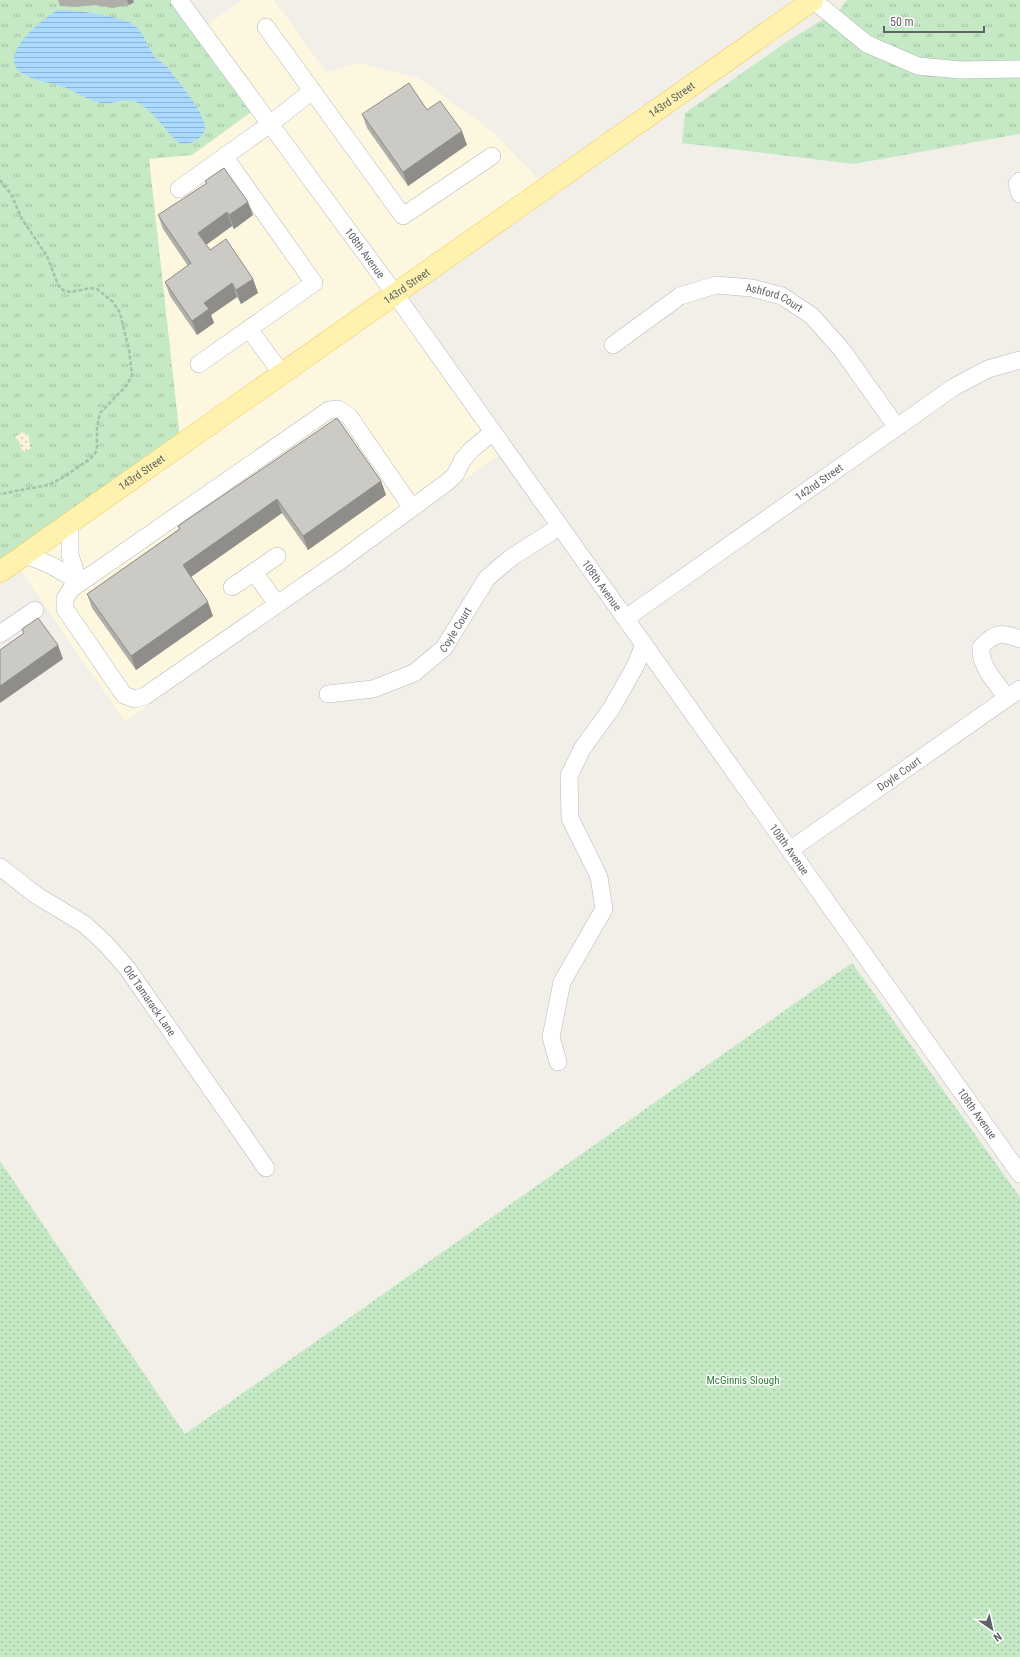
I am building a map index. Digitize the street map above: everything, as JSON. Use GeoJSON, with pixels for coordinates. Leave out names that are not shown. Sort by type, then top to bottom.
{"type":"FeatureCollection","features":[{"type":"Feature","properties":{"kind":"main road","name":"143rd Street"},"geometry":{"type":"LineString","coordinates":[[0,572],[813,0]]}},
{"type":"Feature","properties":{"kind":"street","name":"108th Avenue"},"geometry":{"type":"LineString","coordinates":[[179,0],[395,294],[559,527],[626,618],[1020,1174]]}},
{"type":"Feature","properties":{"kind":"street"},"geometry":{"type":"LineString","coordinates":[[813,0],[867,44],[918,66],[961,70],[1020,69]]}},
{"type":"Feature","properties":{"kind":"street"},"geometry":{"type":"LineString","coordinates":[[266,27],[403,216],[492,156]]}},
{"type":"Feature","properties":{"kind":"street"},"geometry":{"type":"LineString","coordinates":[[179,189],[270,124],[312,91]]}},
{"type":"Feature","properties":{"kind":"street"},"geometry":{"type":"LineString","coordinates":[[199,364],[314,284],[224,156]]}},
{"type":"Feature","properties":{"kind":"street"},"geometry":{"type":"LineString","coordinates":[[1020,181],[1017,184],[1020,194]]}},
{"type":"Feature","properties":{"kind":"street","name":"Ashford Court"},"geometry":{"type":"LineString","coordinates":[[613,345],[680,296],[716,285],[752,288],[782,296],[812,316],[837,344],[896,426]]}},
{"type":"Feature","properties":{"kind":"street"},"geometry":{"type":"LineString","coordinates":[[249,329],[282,374]]}},
{"type":"Feature","properties":{"kind":"street","name":"142nd Street"},"geometry":{"type":"LineString","coordinates":[[626,618],[896,426],[954,387],[988,369],[1020,360]]}},
{"type":"Feature","properties":{"kind":"street"},"geometry":{"type":"LineString","coordinates":[[412,508],[349,416],[338,409],[329,410],[70,589],[65,599],[65,609],[124,695],[135,699],[145,696],[277,604],[446,484],[471,450],[493,432]]}},
{"type":"Feature","properties":{"kind":"street"},"geometry":{"type":"LineString","coordinates":[[70,522],[70,555],[79,583]]}},
{"type":"Feature","properties":{"kind":"street","name":"Coyle Court"},"geometry":{"type":"LineString","coordinates":[[328,694],[373,689],[414,672],[444,648],[487,578],[512,556],[559,527]]}},
{"type":"Feature","properties":{"kind":"street"},"geometry":{"type":"LineString","coordinates":[[24,555],[45,561],[61,569],[79,583]]}},
{"type":"Feature","properties":{"kind":"street"},"geometry":{"type":"LineString","coordinates":[[232,587],[278,556]]}},
{"type":"Feature","properties":{"kind":"street"},"geometry":{"type":"LineString","coordinates":[[254,572],[277,604]]}},
{"type":"Feature","properties":{"kind":"street"},"geometry":{"type":"LineString","coordinates":[[0,634],[35,610]]}},
{"type":"Feature","properties":{"kind":"street","name":"Doyle Court"},"geometry":{"type":"LineString","coordinates":[[790,850],[1014,694],[985,666],[980,657],[981,647],[994,635],[1005,634],[1020,639]]}},
{"type":"Feature","properties":{"kind":"street"},"geometry":{"type":"LineString","coordinates":[[558,1062],[551,1037],[562,982],[604,909],[599,877],[570,818],[569,776],[582,749],[610,709],[636,665],[644,644]]}},
{"type":"Feature","properties":{"kind":"street","name":"Old Tamarack Lane"},"geometry":{"type":"LineString","coordinates":[[0,867],[36,895],[84,924],[105,943],[127,968],[266,1168]]}},
{"type":"Feature","properties":{"kind":"path"},"geometry":{"type":"LineString","coordinates":[[0,180],[11,194],[22,219],[47,256],[58,285],[64,290],[71,292],[90,288],[97,289],[113,302],[122,319],[129,350],[132,375],[126,385],[100,413],[96,452],[90,459],[62,478],[48,485],[0,494]]}},
{"type":"Feature","properties":{"kind":"shaded area"},"geometry":{"type":"Polygon","coordinates":[[[243,0],[274,0],[326,72],[359,63],[419,78],[493,132],[543,184],[397,287],[204,27],[243,0]]]}},
{"type":"Feature","properties":{"kind":"shaded area"},"geometry":{"type":"Polygon","coordinates":[[[254,110],[389,293],[180,439],[149,158],[192,155],[254,110]]]}},
{"type":"Feature","properties":{"kind":"shaded area"},"geometry":{"type":"Polygon","coordinates":[[[395,300],[502,453],[125,722],[18,567],[395,300]]]}},
{"type":"Feature","properties":{"kind":"green space"},"geometry":{"type":"Polygon","coordinates":[[[0,0],[175,0],[254,110],[192,155],[149,159],[180,439],[0,565],[0,0]]]}},
{"type":"Feature","properties":{"kind":"green space"},"geometry":{"type":"Polygon","coordinates":[[[847,0],[1020,0],[1020,134],[854,164],[682,143],[685,113],[788,41],[840,9],[847,0]]]}},
{"type":"Feature","properties":{"kind":"green space","name":"McGinnis Slough"},"geometry":{"type":"Polygon","coordinates":[[[852,963],[1020,1197],[1020,1657],[0,1657],[0,1161],[185,1434],[852,963]]]}},
{"type":"Feature","properties":{"kind":"sand"},"geometry":{"type":"Polygon","coordinates":[[[22,432],[28,435],[31,448],[25,452],[21,449],[20,443],[15,437],[22,432]]]}},
{"type":"Feature","properties":{"kind":"water"},"geometry":{"type":"Polygon","coordinates":[[[58,10],[105,15],[129,22],[134,25],[141,33],[155,57],[167,67],[194,102],[205,125],[205,131],[202,135],[191,143],[180,143],[172,137],[147,109],[136,102],[127,100],[111,103],[98,102],[88,99],[64,87],[29,77],[19,71],[15,64],[15,55],[19,46],[34,28],[58,10]]]}},
{"type":"Feature","properties":{"kind":"building"},"geometry":{"type":"Polygon","coordinates":[[[409,83],[427,110],[440,101],[462,131],[403,172],[362,114],[409,83]]]}},
{"type":"Feature","properties":{"kind":"building"},"geometry":{"type":"Polygon","coordinates":[[[224,168],[248,202],[229,215],[227,212],[198,233],[210,250],[226,239],[253,279],[236,290],[232,283],[204,303],[209,309],[192,321],[165,282],[191,263],[158,215],[207,183],[205,181],[224,168]]]}},
{"type":"Feature","properties":{"kind":"building"},"geometry":{"type":"Polygon","coordinates":[[[337,418],[381,481],[303,536],[277,499],[183,565],[208,602],[131,656],[87,594],[180,529],[178,526],[337,418]]]}},
{"type":"Feature","properties":{"kind":"building"},"geometry":{"type":"Polygon","coordinates":[[[38,618],[58,645],[0,686],[0,650],[24,633],[22,629],[38,618]]]}}]}
